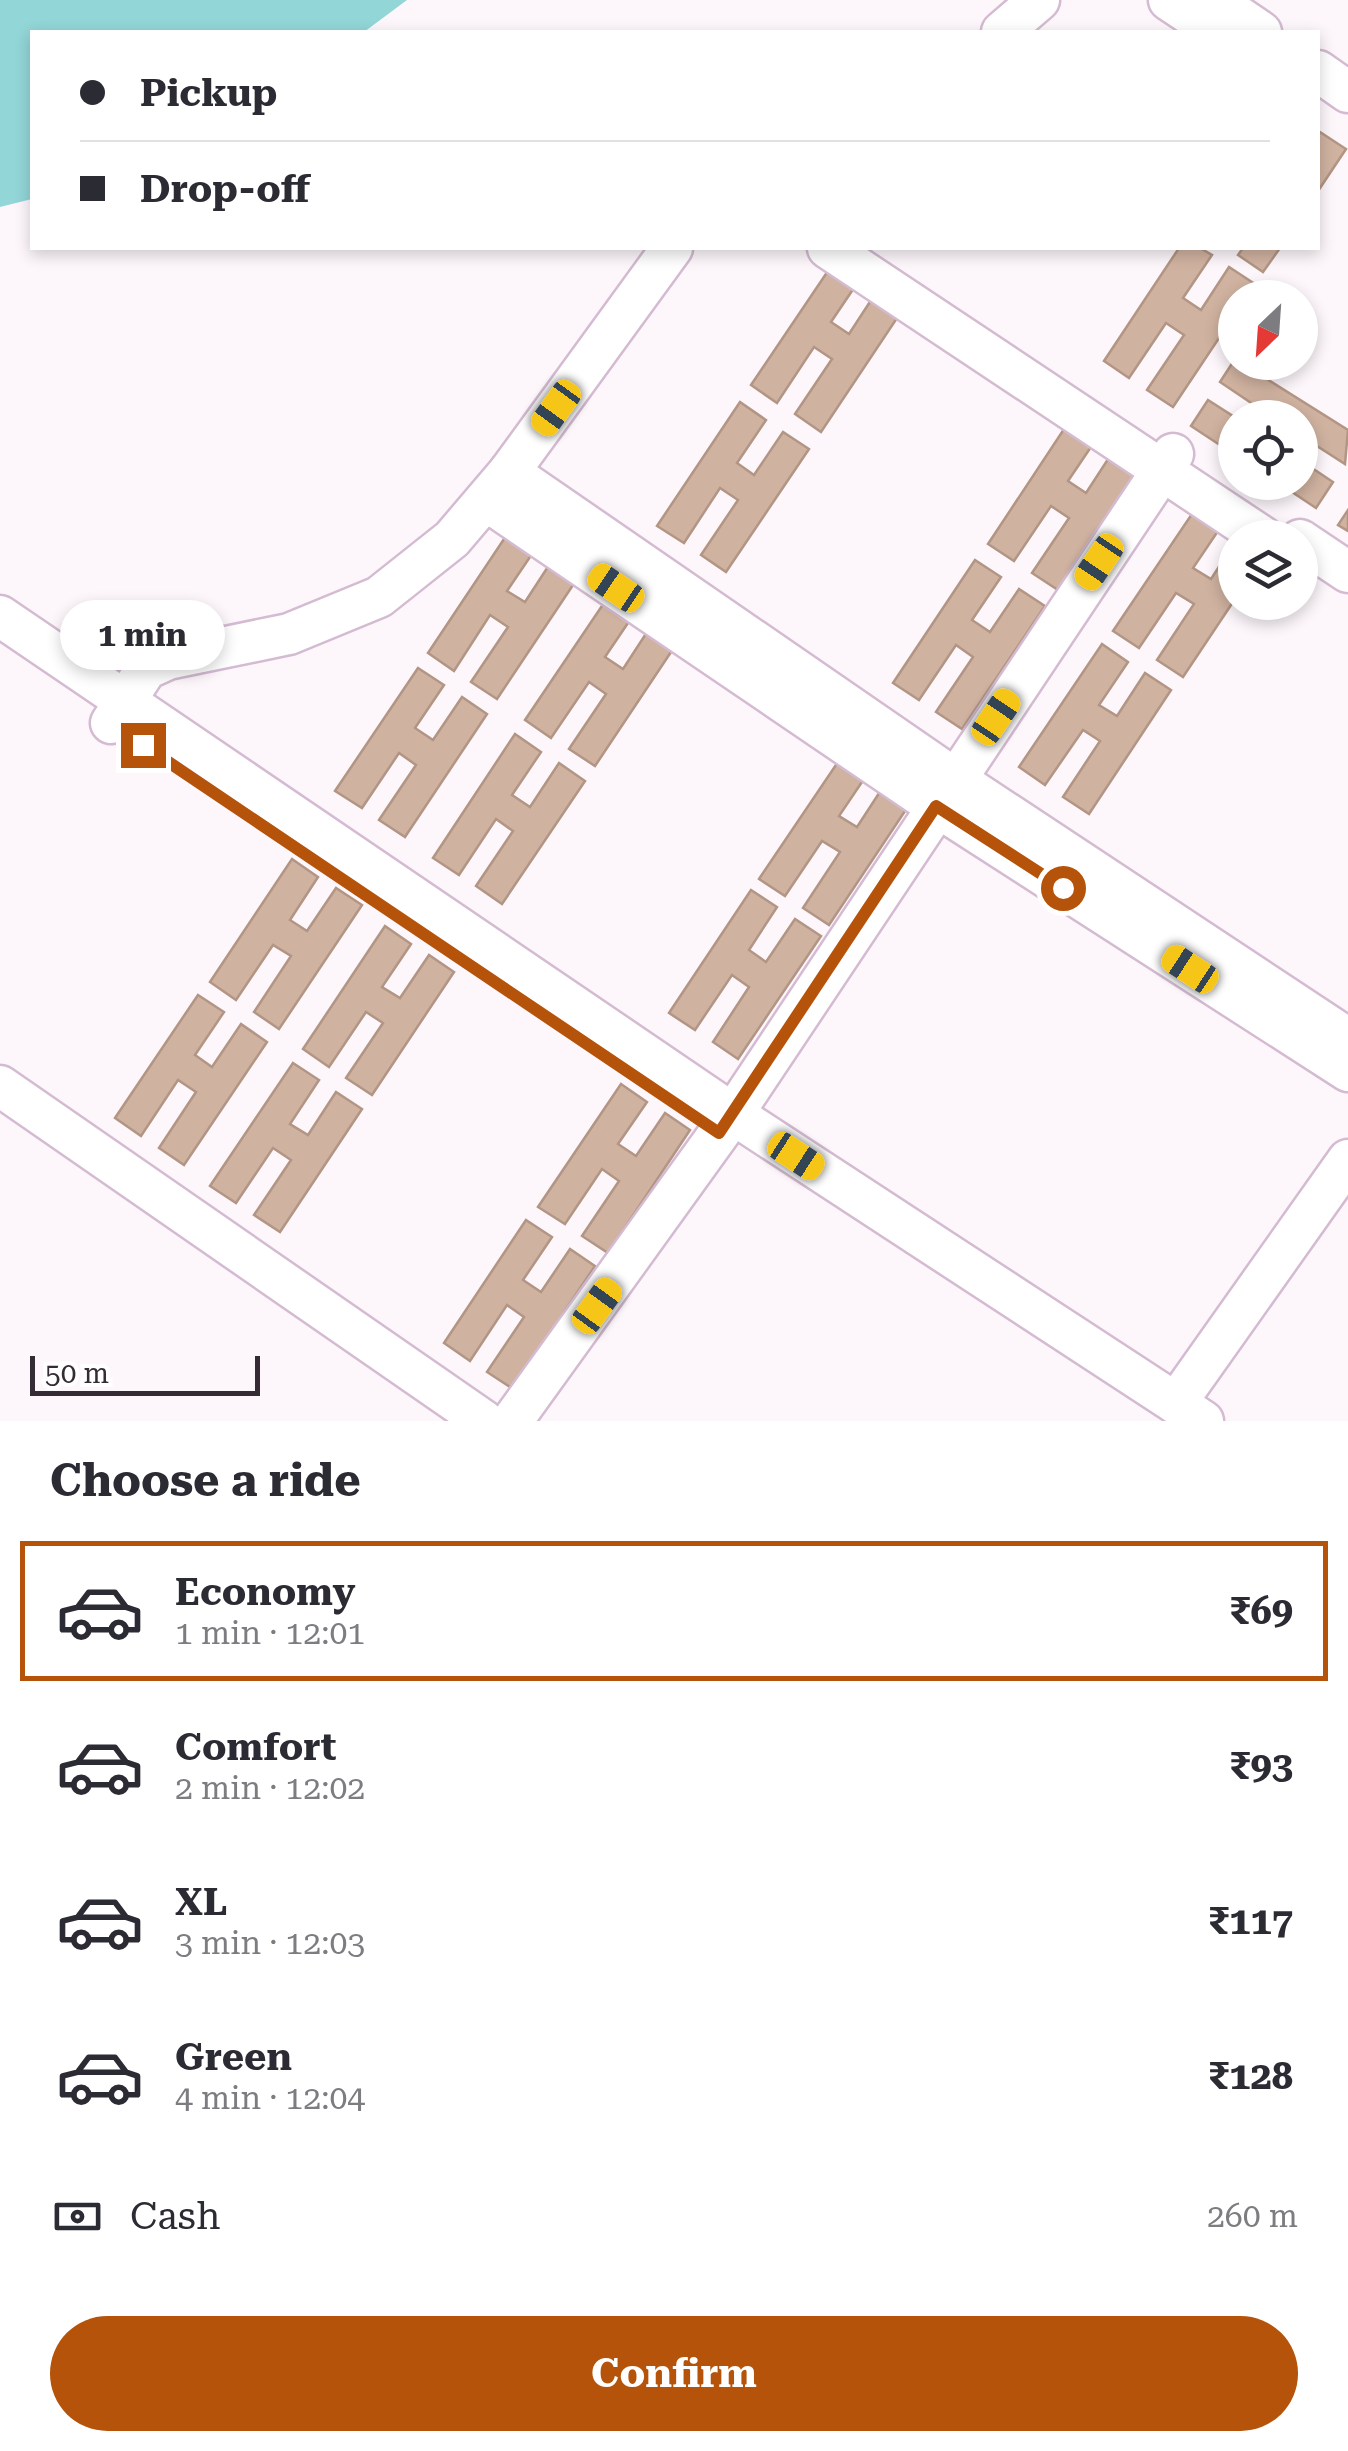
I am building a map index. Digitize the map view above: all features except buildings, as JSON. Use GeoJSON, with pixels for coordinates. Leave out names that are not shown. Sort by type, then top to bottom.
{"type":"FeatureCollection","features":[{"type":"Feature","properties":{"kind":"street"},"geometry":{"type":"LineString","coordinates":[[1004,30],[1039,0]]}},
{"type":"Feature","properties":{"kind":"street"},"geometry":{"type":"LineString","coordinates":[[1169,0],[1214,30]]}},
{"type":"Feature","properties":{"kind":"street"},"geometry":{"type":"LineString","coordinates":[[1214,0],[1258,30]]}},
{"type":"Feature","properties":{"kind":"street"},"geometry":{"type":"LineString","coordinates":[[1320,72],[1348,92]]}},
{"type":"Feature","properties":{"kind":"street"},"geometry":{"type":"LineString","coordinates":[[1320,101],[1348,121]]}},
{"type":"Feature","properties":{"kind":"street"},"geometry":{"type":"LineString","coordinates":[[117,712],[146,669],[168,659],[289,634],[378,596],[452,539],[498,486],[671,250]]}},
{"type":"Feature","properties":{"kind":"street"},"geometry":{"type":"LineString","coordinates":[[831,250],[1266,520]]}},
{"type":"Feature","properties":{"kind":"street"},"geometry":{"type":"LineString","coordinates":[[869,250],[1167,462],[1241,520]]}},
{"type":"Feature","properties":{"kind":"street"},"geometry":{"type":"LineString","coordinates":[[512,1421],[726,1124],[1167,462]]}},
{"type":"Feature","properties":{"kind":"street"},"geometry":{"type":"LineString","coordinates":[[498,486],[1348,1072]]}},
{"type":"Feature","properties":{"kind":"street"},"geometry":{"type":"LineString","coordinates":[[1318,552],[1348,572]]}},
{"type":"Feature","properties":{"kind":"street"},"geometry":{"type":"LineString","coordinates":[[1318,574],[1348,594]]}},
{"type":"Feature","properties":{"kind":"street"},"geometry":{"type":"LineString","coordinates":[[0,616],[117,712],[726,1124],[1177,1415],[1348,1160]]}},
{"type":"Feature","properties":{"kind":"street"},"geometry":{"type":"LineString","coordinates":[[0,649],[117,712]]}},
{"type":"Feature","properties":{"kind":"street"},"geometry":{"type":"LineString","coordinates":[[946,792],[1348,1039]]}},
{"type":"Feature","properties":{"kind":"street"},"geometry":{"type":"LineString","coordinates":[[0,1086],[484,1421]]}},
{"type":"Feature","properties":{"kind":"water"},"geometry":{"type":"Polygon","coordinates":[[[0,0],[407,0],[367,30],[30,30],[30,200],[0,207],[0,0]]]}},
{"type":"Feature","properties":{"kind":"route"},"geometry":{"type":"LineString","coordinates":[[143,745],[719,1133],[936,806],[1063,888]]}}]}
